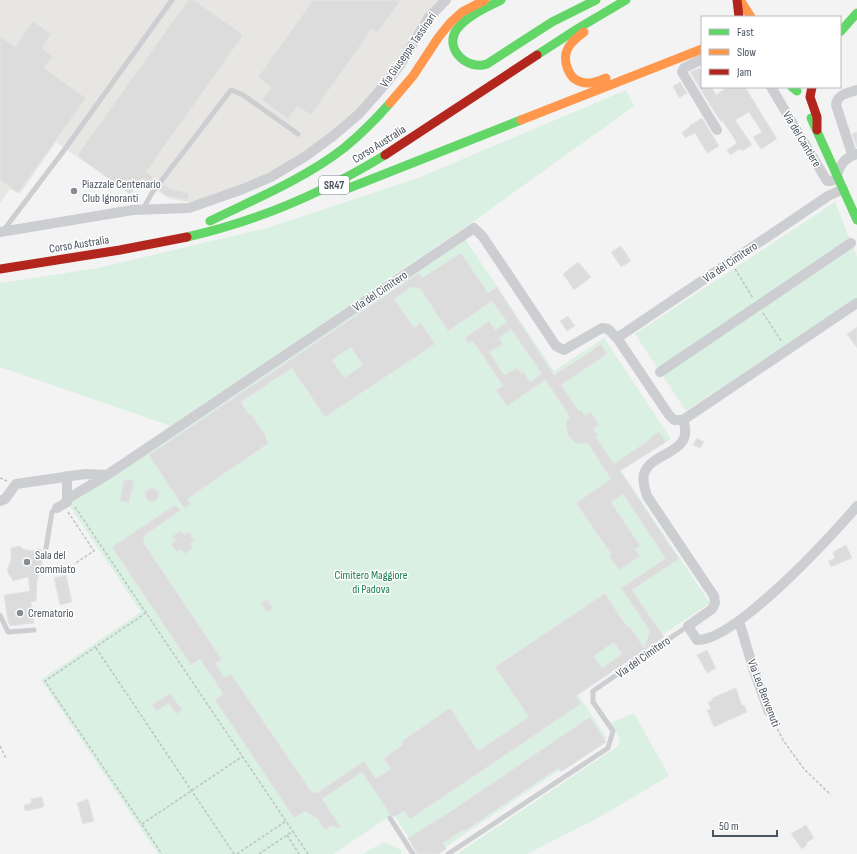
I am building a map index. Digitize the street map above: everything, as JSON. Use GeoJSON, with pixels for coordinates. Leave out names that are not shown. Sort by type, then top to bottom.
{"type":"FeatureCollection","features":[{"type":"Feature","properties":{"kind":"main road"},"geometry":{"type":"LineString","coordinates":[[210,221],[241,205],[270,193],[332,157],[359,135],[396,98],[414,75],[444,30],[456,17],[465,10],[485,0]]}},
{"type":"Feature","properties":{"kind":"main road"},"geometry":{"type":"LineString","coordinates":[[501,0],[468,17],[456,30],[453,43],[454,50],[462,60],[475,66],[483,66],[576,8],[596,0]]}},
{"type":"Feature","properties":{"kind":"main road"},"geometry":{"type":"LineString","coordinates":[[491,72],[562,25],[606,0]]}},
{"type":"Feature","properties":{"kind":"main road"},"geometry":{"type":"LineString","coordinates":[[737,0],[739,16]]}},
{"type":"Feature","properties":{"kind":"main road"},"geometry":{"type":"LineString","coordinates":[[740,0],[750,16]]}},
{"type":"Feature","properties":{"kind":"main road"},"geometry":{"type":"LineString","coordinates":[[629,2],[573,41],[566,52],[566,64],[573,77],[584,84],[595,83],[701,41]]}},
{"type":"Feature","properties":{"kind":"main road","name":"Corso Australia"},"geometry":{"type":"LineString","coordinates":[[0,269],[160,242],[214,230],[275,211],[312,196],[344,179],[402,144],[595,17],[629,2]]}},
{"type":"Feature","properties":{"kind":"main road"},"geometry":{"type":"LineString","coordinates":[[841,31],[857,13]]}},
{"type":"Feature","properties":{"kind":"main road"},"geometry":{"type":"LineString","coordinates":[[214,230],[243,226],[311,203],[701,49]]}},
{"type":"Feature","properties":{"kind":"main road"},"geometry":{"type":"LineString","coordinates":[[794,88],[817,130],[857,220]]}},
{"type":"Feature","properties":{"kind":"main road"},"geometry":{"type":"LineString","coordinates":[[812,88],[810,97],[817,116],[817,130]]}},
{"type":"Feature","properties":{"kind":"main road"},"geometry":{"type":"LineString","coordinates":[[199,224],[241,211],[290,192]]}},
{"type":"Feature","properties":{"kind":"street","name":"Via Giuseppe Tassinari"},"geometry":{"type":"LineString","coordinates":[[143,210],[189,208],[243,189],[271,177],[306,156],[333,136],[358,114],[388,81],[400,65],[429,17],[446,0]]}},
{"type":"Feature","properties":{"kind":"street"},"geometry":{"type":"LineString","coordinates":[[701,60],[684,68],[682,72],[717,130]]}},
{"type":"Feature","properties":{"kind":"street","name":"Via del Cantiere"},"geometry":{"type":"LineString","coordinates":[[772,88],[827,180],[831,181],[838,176]]}},
{"type":"Feature","properties":{"kind":"street"},"geometry":{"type":"LineString","coordinates":[[856,154],[851,151],[836,105],[838,97],[842,94],[857,90]]}},
{"type":"Feature","properties":{"kind":"street"},"geometry":{"type":"LineString","coordinates":[[838,176],[840,166],[844,160],[856,154]]}},
{"type":"Feature","properties":{"kind":"street","name":"Via del Cimitero"},"geometry":{"type":"LineString","coordinates":[[617,338],[828,196],[844,189]]}},
{"type":"Feature","properties":{"kind":"street"},"geometry":{"type":"LineString","coordinates":[[1,232],[133,210],[143,210]]}},
{"type":"Feature","properties":{"kind":"street","name":"Via del Cimitero"},"geometry":{"type":"LineString","coordinates":[[57,508],[474,228],[483,237],[556,346],[564,350],[602,328],[608,329],[617,338],[669,415],[674,420],[683,420],[686,433],[681,443],[648,466],[644,474],[643,484],[647,496],[714,596],[715,603],[712,609],[688,626]]}},
{"type":"Feature","properties":{"kind":"street"},"geometry":{"type":"LineString","coordinates":[[660,372],[851,243]]}},
{"type":"Feature","properties":{"kind":"street"},"geometry":{"type":"LineString","coordinates":[[683,420],[857,303]]}},
{"type":"Feature","properties":{"kind":"street"},"geometry":{"type":"LineString","coordinates":[[0,501],[5,499],[16,484],[85,474],[107,475]]}},
{"type":"Feature","properties":{"kind":"street"},"geometry":{"type":"LineString","coordinates":[[67,476],[68,500]]}},
{"type":"Feature","properties":{"kind":"street"},"geometry":{"type":"LineString","coordinates":[[688,626],[697,640],[704,640],[718,634],[739,621],[808,560],[857,506]]}},
{"type":"Feature","properties":{"kind":"street","name":"Via Leo Benvenuti"},"geometry":{"type":"LineString","coordinates":[[739,621],[754,671],[769,712]]}},
{"type":"Feature","properties":{"kind":"lane"},"geometry":{"type":"LineString","coordinates":[[1,232],[65,149],[172,0]]}},
{"type":"Feature","properties":{"kind":"lane"},"geometry":{"type":"LineString","coordinates":[[143,210],[152,193],[231,90],[243,95],[298,134]]}},
{"type":"Feature","properties":{"kind":"lane"},"geometry":{"type":"LineString","coordinates":[[46,548],[52,512],[57,508]]}},
{"type":"Feature","properties":{"kind":"lane"},"geometry":{"type":"LineString","coordinates":[[0,615],[8,632],[34,630]]}},
{"type":"Feature","properties":{"kind":"lane","name":"Via del Cimitero"},"geometry":{"type":"LineString","coordinates":[[448,854],[608,748],[613,731],[593,702],[593,691],[688,626]]}},
{"type":"Feature","properties":{"kind":"lane"},"geometry":{"type":"LineString","coordinates":[[390,818],[414,854]]}},
{"type":"Feature","properties":{"kind":"path"},"geometry":{"type":"LineString","coordinates":[[68,500],[68,512],[94,550],[74,564]]}},
{"type":"Feature","properties":{"kind":"path"},"geometry":{"type":"LineString","coordinates":[[68,500],[147,613],[308,854]]}},
{"type":"Feature","properties":{"kind":"path"},"geometry":{"type":"LineString","coordinates":[[147,613],[46,681],[162,854]]}},
{"type":"Feature","properties":{"kind":"path"},"geometry":{"type":"LineString","coordinates":[[95,647],[234,854]]}},
{"type":"Feature","properties":{"kind":"path","name":"Via Leo Benvenuti"},"geometry":{"type":"LineString","coordinates":[[769,712],[783,740],[804,769],[831,795]]}},
{"type":"Feature","properties":{"kind":"path"},"geometry":{"type":"LineString","coordinates":[[0,746],[6,758]]}},
{"type":"Feature","properties":{"kind":"path"},"geometry":{"type":"LineString","coordinates":[[142,824],[243,756]]}},
{"type":"Feature","properties":{"kind":"path"},"geometry":{"type":"LineString","coordinates":[[237,854],[286,821]]}},
{"type":"Feature","properties":{"kind":"path"},"geometry":{"type":"LineString","coordinates":[[259,854],[293,831]]}},
{"type":"Feature","properties":{"kind":"path"},"geometry":{"type":"LineString","coordinates":[[287,835],[299,854]]}},
{"type":"Feature","properties":{"kind":"shaded area"},"geometry":{"type":"Polygon","coordinates":[[[0,0],[442,0],[397,64],[339,131],[269,176],[200,201],[185,202],[168,198],[140,180],[130,194],[56,142],[20,194],[10,189],[0,203],[0,0]]]}},
{"type":"Feature","properties":{"kind":"green space"},"geometry":{"type":"Polygon","coordinates":[[[626,90],[634,106],[474,221],[171,426],[0,367],[0,283],[98,268],[267,228],[418,178],[626,90]]]}},
{"type":"Feature","properties":{"kind":"green space"},"geometry":{"type":"Polygon","coordinates":[[[835,202],[857,257],[857,298],[686,411],[635,334],[835,202]]]}},
{"type":"Feature","properties":{"kind":"green space","name":"Cimitero Maggiore di Padova"},"geometry":{"type":"Polygon","coordinates":[[[465,239],[554,371],[604,338],[671,439],[620,469],[710,603],[576,692],[607,738],[435,854],[420,854],[393,814],[333,854],[158,854],[41,680],[141,612],[69,505],[465,239]]]}},
{"type":"Feature","properties":{"kind":"green space"},"geometry":{"type":"Polygon","coordinates":[[[634,713],[669,776],[596,819],[527,854],[457,854],[618,746],[620,739],[610,723],[634,713]]]}},
{"type":"Feature","properties":{"kind":"green space"},"geometry":{"type":"Polygon","coordinates":[[[384,842],[401,850],[402,854],[362,854],[384,842]]]}},
{"type":"Feature","properties":{"kind":"building"},"geometry":{"type":"Polygon","coordinates":[[[188,0],[194,0],[242,34],[242,37],[146,172],[157,180],[153,186],[142,178],[130,194],[79,157],[78,154],[188,0]]]}},
{"type":"Feature","properties":{"kind":"building"},"geometry":{"type":"Polygon","coordinates":[[[313,0],[401,0],[377,33],[372,29],[311,115],[297,106],[288,119],[262,100],[271,87],[258,77],[313,0]]]}},
{"type":"Feature","properties":{"kind":"building"},"geometry":{"type":"Polygon","coordinates":[[[33,21],[51,34],[42,48],[53,57],[44,68],[86,98],[18,193],[0,180],[0,36],[15,47],[33,21]]]}},
{"type":"Feature","properties":{"kind":"building"},"geometry":{"type":"Polygon","coordinates":[[[699,68],[701,71],[701,88],[712,88],[716,95],[726,88],[746,88],[777,139],[761,149],[753,137],[762,132],[749,112],[735,120],[752,145],[742,151],[740,149],[730,155],[727,150],[737,143],[722,120],[721,122],[690,72],[699,68]]]}},
{"type":"Feature","properties":{"kind":"building"},"geometry":{"type":"Polygon","coordinates":[[[680,82],[687,93],[679,98],[673,86],[680,82]]]}},
{"type":"Feature","properties":{"kind":"building"},"geometry":{"type":"Polygon","coordinates":[[[702,118],[719,146],[707,153],[695,133],[685,138],[682,132],[702,118]]]}},
{"type":"Feature","properties":{"kind":"building"},"geometry":{"type":"Polygon","coordinates":[[[857,132],[857,147],[852,134],[857,132]]]}},
{"type":"Feature","properties":{"kind":"building"},"geometry":{"type":"Polygon","coordinates":[[[164,184],[170,189],[189,193],[187,200],[167,196],[159,190],[164,184]]]}},
{"type":"Feature","properties":{"kind":"building"},"geometry":{"type":"Polygon","coordinates":[[[621,246],[631,261],[621,267],[611,252],[621,246]]]}},
{"type":"Feature","properties":{"kind":"building"},"geometry":{"type":"Polygon","coordinates":[[[461,253],[488,293],[497,287],[554,375],[601,344],[607,354],[561,385],[579,411],[581,410],[585,416],[591,412],[599,425],[593,429],[598,436],[596,437],[613,463],[659,432],[666,442],[620,471],[679,559],[632,590],[664,637],[576,696],[581,704],[410,819],[404,811],[394,817],[390,814],[362,772],[322,799],[341,828],[331,826],[325,830],[318,819],[305,811],[294,818],[215,700],[223,694],[215,681],[200,659],[191,665],[112,547],[175,505],[181,510],[145,535],[143,542],[222,660],[216,663],[217,667],[225,678],[231,674],[311,791],[317,793],[364,761],[376,779],[391,769],[384,759],[403,744],[401,742],[450,708],[478,751],[529,717],[495,667],[605,593],[620,617],[629,628],[630,627],[644,648],[650,631],[621,588],[665,559],[623,494],[611,502],[640,546],[635,549],[640,556],[619,570],[609,556],[611,554],[576,503],[611,479],[587,442],[584,444],[575,443],[567,434],[567,419],[570,417],[545,380],[507,406],[496,390],[503,386],[480,351],[472,341],[468,343],[465,338],[489,321],[495,330],[507,322],[492,301],[448,331],[420,288],[411,287],[394,299],[414,328],[421,323],[435,344],[325,417],[292,368],[241,402],[249,415],[251,414],[269,443],[187,499],[191,504],[184,508],[149,455],[419,273],[422,278],[461,253]],[[511,329],[499,338],[503,344],[489,352],[504,375],[518,368],[521,374],[523,372],[530,382],[542,374],[511,329]],[[351,347],[332,360],[344,378],[363,365],[351,347]],[[614,642],[594,656],[602,668],[622,654],[614,642]]]}},
{"type":"Feature","properties":{"kind":"building"},"geometry":{"type":"Polygon","coordinates":[[[578,262],[591,277],[574,290],[563,274],[578,262]]]}},
{"type":"Feature","properties":{"kind":"building"},"geometry":{"type":"Polygon","coordinates":[[[568,316],[575,326],[567,331],[560,321],[568,316]]]}},
{"type":"Feature","properties":{"kind":"building"},"geometry":{"type":"Polygon","coordinates":[[[857,327],[857,348],[847,334],[857,327]]]}},
{"type":"Feature","properties":{"kind":"building"},"geometry":{"type":"Polygon","coordinates":[[[697,438],[704,442],[700,448],[693,445],[697,438]]]}},
{"type":"Feature","properties":{"kind":"building"},"geometry":{"type":"Polygon","coordinates":[[[124,479],[134,480],[129,503],[120,501],[124,479]]]}},
{"type":"Feature","properties":{"kind":"building"},"geometry":{"type":"Polygon","coordinates":[[[149,488],[155,488],[159,492],[159,498],[155,502],[149,502],[145,498],[145,492],[149,488]]]}},
{"type":"Feature","properties":{"kind":"building"},"geometry":{"type":"Polygon","coordinates":[[[181,531],[184,535],[189,532],[194,541],[190,544],[193,548],[184,554],[181,549],[177,552],[171,544],[176,541],[173,536],[181,531]]]}},
{"type":"Feature","properties":{"kind":"building"},"geometry":{"type":"Polygon","coordinates":[[[846,545],[852,558],[831,567],[828,561],[835,558],[833,552],[846,545]]]}},
{"type":"Feature","properties":{"kind":"building"},"geometry":{"type":"Polygon","coordinates":[[[20,546],[23,549],[36,551],[38,548],[45,552],[37,581],[36,601],[31,602],[34,623],[10,626],[8,622],[4,595],[30,591],[28,577],[13,581],[7,571],[11,559],[11,548],[20,546]]]}},
{"type":"Feature","properties":{"kind":"building"},"geometry":{"type":"Polygon","coordinates":[[[66,575],[72,602],[60,605],[54,578],[66,575]]]}},
{"type":"Feature","properties":{"kind":"building"},"geometry":{"type":"Polygon","coordinates":[[[267,599],[273,608],[267,612],[261,603],[267,599]]]}},
{"type":"Feature","properties":{"kind":"building"},"geometry":{"type":"Polygon","coordinates":[[[707,650],[716,668],[707,673],[697,655],[707,650]]]}},
{"type":"Feature","properties":{"kind":"building"},"geometry":{"type":"Polygon","coordinates":[[[736,688],[742,706],[744,705],[747,712],[714,727],[707,710],[711,709],[708,702],[713,700],[712,698],[736,688]]]}},
{"type":"Feature","properties":{"kind":"building"},"geometry":{"type":"Polygon","coordinates":[[[170,693],[182,710],[176,714],[169,703],[156,711],[152,705],[170,693]]]}},
{"type":"Feature","properties":{"kind":"building"},"geometry":{"type":"Polygon","coordinates":[[[590,717],[606,742],[561,772],[558,768],[465,831],[464,829],[443,843],[446,849],[439,854],[417,854],[408,838],[448,813],[590,717]]]}},
{"type":"Feature","properties":{"kind":"building"},"geometry":{"type":"Polygon","coordinates":[[[42,797],[44,806],[25,811],[24,805],[31,803],[31,799],[42,797]]]}},
{"type":"Feature","properties":{"kind":"building"},"geometry":{"type":"Polygon","coordinates":[[[88,799],[94,821],[83,824],[77,803],[88,799]]]}},
{"type":"Feature","properties":{"kind":"building"},"geometry":{"type":"Polygon","coordinates":[[[806,825],[814,838],[806,843],[807,845],[802,849],[791,834],[806,825]]]}},
{"type":"Feature","properties":{"kind":"traffic: fast"},"geometry":{"type":"LineString","coordinates":[[501,0],[472,16],[457,29],[453,36],[453,43],[455,50],[465,61],[479,65],[487,64],[552,22],[596,0]]}},
{"type":"Feature","properties":{"kind":"traffic: fast"},"geometry":{"type":"LineString","coordinates":[[537,55],[626,0]]}},
{"type":"Feature","properties":{"kind":"traffic: fast"},"geometry":{"type":"LineString","coordinates":[[841,31],[857,13]]}},
{"type":"Feature","properties":{"kind":"traffic: fast"},"geometry":{"type":"LineString","coordinates":[[793,88],[797,91]]}},
{"type":"Feature","properties":{"kind":"traffic: fast"},"geometry":{"type":"LineString","coordinates":[[210,221],[279,188],[329,159],[344,148],[374,121],[390,103]]}},
{"type":"Feature","properties":{"kind":"traffic: fast"},"geometry":{"type":"LineString","coordinates":[[811,118],[857,220]]}},
{"type":"Feature","properties":{"kind":"traffic: fast"},"geometry":{"type":"LineString","coordinates":[[344,190],[521,120]]}},
{"type":"Feature","properties":{"kind":"traffic: fast"},"geometry":{"type":"LineString","coordinates":[[187,237],[239,223],[265,214],[338,182],[385,155]]}},
{"type":"Feature","properties":{"kind":"traffic: slow"},"geometry":{"type":"LineString","coordinates":[[390,103],[413,76],[438,38],[450,23],[462,12],[485,0]]}},
{"type":"Feature","properties":{"kind":"traffic: slow"},"geometry":{"type":"LineString","coordinates":[[740,0],[750,16]]}},
{"type":"Feature","properties":{"kind":"traffic: slow"},"geometry":{"type":"LineString","coordinates":[[584,32],[571,43],[566,52],[567,68],[576,80],[584,83],[594,82],[606,78]]}},
{"type":"Feature","properties":{"kind":"traffic: slow"},"geometry":{"type":"LineString","coordinates":[[521,120],[701,49]]}},
{"type":"Feature","properties":{"kind":"traffic: jam"},"geometry":{"type":"LineString","coordinates":[[737,0],[739,16]]}},
{"type":"Feature","properties":{"kind":"traffic: jam"},"geometry":{"type":"LineString","coordinates":[[385,155],[537,55]]}},
{"type":"Feature","properties":{"kind":"traffic: jam"},"geometry":{"type":"LineString","coordinates":[[812,88],[810,97],[817,117],[817,130]]}},
{"type":"Feature","properties":{"kind":"traffic: jam"},"geometry":{"type":"LineString","coordinates":[[0,269],[120,250],[187,237]]}},
{"type":"Feature","properties":{"kind":"place","name":"Piazzale Centenario Club Ignoranti"},"geometry":{"type":"Point","coordinates":[74,191]}},
{"type":"Feature","properties":{"kind":"place","name":"Sala del commiato"},"geometry":{"type":"Point","coordinates":[27,562]}},
{"type":"Feature","properties":{"kind":"place","name":"Crematorio"},"geometry":{"type":"Point","coordinates":[20,613]}}]}
